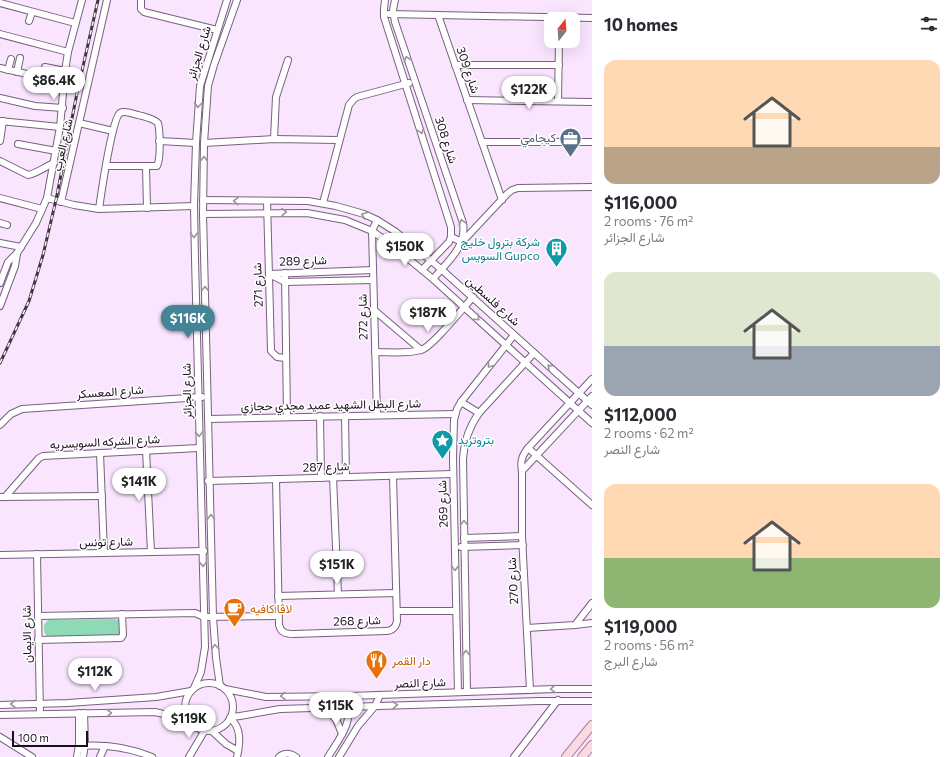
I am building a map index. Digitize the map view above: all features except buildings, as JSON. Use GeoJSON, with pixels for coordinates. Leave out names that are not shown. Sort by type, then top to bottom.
{"type":"FeatureCollection","features":[{"type":"Feature","properties":{"kind":"main road"},"geometry":{"type":"LineString","coordinates":[[566,757],[591,727]]}},
{"type":"Feature","properties":{"kind":"main road"},"geometry":{"type":"LineString","coordinates":[[582,757],[592,745]]}},
{"type":"Feature","properties":{"kind":"street"},"geometry":{"type":"LineString","coordinates":[[0,306],[15,266],[18,253],[36,223],[47,198],[63,108],[63,82],[68,52],[82,0]]}},
{"type":"Feature","properties":{"kind":"street","name":"شارع العرب"},"geometry":{"type":"LineString","coordinates":[[61,202],[107,0]]}},
{"type":"Feature","properties":{"kind":"street"},"geometry":{"type":"LineString","coordinates":[[141,0],[141,9],[144,12],[217,30]]}},
{"type":"Feature","properties":{"kind":"street","name":"شارع الجزائر"},"geometry":{"type":"LineString","coordinates":[[192,689],[201,672],[203,660],[204,617],[194,206],[196,143],[200,86],[227,0]]}},
{"type":"Feature","properties":{"kind":"street","name":"شارع الجزائر"},"geometry":{"type":"LineString","coordinates":[[223,687],[215,652],[213,616],[203,214],[204,143],[208,86],[237,0]]}},
{"type":"Feature","properties":{"kind":"street","name":"شارع 308"},"geometry":{"type":"LineString","coordinates":[[385,0],[384,14],[438,184],[450,227],[451,237]]}},
{"type":"Feature","properties":{"kind":"street","name":"شارع 308"},"geometry":{"type":"LineString","coordinates":[[395,0],[393,14],[414,81],[463,224],[464,231],[462,242]]}},
{"type":"Feature","properties":{"kind":"street"},"geometry":{"type":"LineString","coordinates":[[0,3],[8,8],[32,12],[76,23]]}},
{"type":"Feature","properties":{"kind":"street"},"geometry":{"type":"LineString","coordinates":[[28,21],[32,12]]}},
{"type":"Feature","properties":{"kind":"street"},"geometry":{"type":"LineString","coordinates":[[384,14],[544,18]]}},
{"type":"Feature","properties":{"kind":"street","name":"شارع 309"},"geometry":{"type":"LineString","coordinates":[[438,15],[502,200]]}},
{"type":"Feature","properties":{"kind":"street"},"geometry":{"type":"LineString","coordinates":[[580,18],[592,18]]}},
{"type":"Feature","properties":{"kind":"street"},"geometry":{"type":"LineString","coordinates":[[0,34],[68,52]]}},
{"type":"Feature","properties":{"kind":"street"},"geometry":{"type":"LineString","coordinates":[[21,48],[23,40]]}},
{"type":"Feature","properties":{"kind":"street"},"geometry":{"type":"LineString","coordinates":[[558,101],[559,48]]}},
{"type":"Feature","properties":{"kind":"street"},"geometry":{"type":"LineString","coordinates":[[17,72],[20,58]]}},
{"type":"Feature","properties":{"kind":"street"},"geometry":{"type":"LineString","coordinates":[[8,70],[11,59]]}},
{"type":"Feature","properties":{"kind":"street"},"geometry":{"type":"LineString","coordinates":[[274,139],[276,96],[288,60]]}},
{"type":"Feature","properties":{"kind":"street"},"geometry":{"type":"LineString","coordinates":[[455,65],[559,65]]}},
{"type":"Feature","properties":{"kind":"street"},"geometry":{"type":"LineString","coordinates":[[45,67],[65,71]]}},
{"type":"Feature","properties":{"kind":"street"},"geometry":{"type":"LineString","coordinates":[[0,68],[63,82]]}},
{"type":"Feature","properties":{"kind":"street"},"geometry":{"type":"LineString","coordinates":[[323,203],[349,105],[357,97],[406,85],[414,81]]}},
{"type":"Feature","properties":{"kind":"street"},"geometry":{"type":"LineString","coordinates":[[0,98],[35,106],[63,108]]}},
{"type":"Feature","properties":{"kind":"street"},"geometry":{"type":"LineString","coordinates":[[467,100],[592,102]]}},
{"type":"Feature","properties":{"kind":"street"},"geometry":{"type":"LineString","coordinates":[[414,110],[423,108]]}},
{"type":"Feature","properties":{"kind":"street"},"geometry":{"type":"LineString","coordinates":[[99,209],[106,166],[116,118],[122,112],[126,112],[155,120],[158,123],[158,164],[155,166],[146,167],[106,166]]}},
{"type":"Feature","properties":{"kind":"street"},"geometry":{"type":"LineString","coordinates":[[0,141],[2,121],[60,127]]}},
{"type":"Feature","properties":{"kind":"street"},"geometry":{"type":"LineString","coordinates":[[79,123],[113,131]]}},
{"type":"Feature","properties":{"kind":"street"},"geometry":{"type":"LineString","coordinates":[[204,143],[274,139],[339,140]]}},
{"type":"Feature","properties":{"kind":"street"},"geometry":{"type":"LineString","coordinates":[[159,141],[196,143]]}},
{"type":"Feature","properties":{"kind":"street"},"geometry":{"type":"LineString","coordinates":[[425,145],[435,142]]}},
{"type":"Feature","properties":{"kind":"street"},"geometry":{"type":"LineString","coordinates":[[482,142],[592,142]]}},
{"type":"Feature","properties":{"kind":"street"},"geometry":{"type":"LineString","coordinates":[[18,144],[56,151]]}},
{"type":"Feature","properties":{"kind":"street"},"geometry":{"type":"LineString","coordinates":[[0,161],[28,175],[54,163]]}},
{"type":"Feature","properties":{"kind":"street"},"geometry":{"type":"LineString","coordinates":[[146,167],[147,208]]}},
{"type":"Feature","properties":{"kind":"street"},"geometry":{"type":"LineString","coordinates":[[438,184],[447,180]]}},
{"type":"Feature","properties":{"kind":"street"},"geometry":{"type":"LineString","coordinates":[[433,279],[462,242],[512,190],[518,188],[592,187]]}},
{"type":"Feature","properties":{"kind":"street"},"geometry":{"type":"LineString","coordinates":[[0,198],[42,208]]}},
{"type":"Feature","properties":{"kind":"street"},"geometry":{"type":"LineString","coordinates":[[47,198],[99,209],[194,206]]}},
{"type":"Feature","properties":{"kind":"street","name":"شارع فلسطين"},"geometry":{"type":"LineString","coordinates":[[203,200],[308,201],[348,209],[377,220],[396,232],[441,269],[579,394],[591,401]]}},
{"type":"Feature","properties":{"kind":"street","name":"شارع 271"},"geometry":{"type":"LineString","coordinates":[[267,201],[271,351],[277,357],[286,358]]}},
{"type":"Feature","properties":{"kind":"street"},"geometry":{"type":"LineString","coordinates":[[345,220],[348,209]]}},
{"type":"Feature","properties":{"kind":"street","name":"شارع فلسطين"},"geometry":{"type":"LineString","coordinates":[[203,214],[320,214],[345,220],[372,231],[388,242],[433,279],[579,411]]}},
{"type":"Feature","properties":{"kind":"street","name":"شارع 272"},"geometry":{"type":"LineString","coordinates":[[377,220],[372,231],[377,415]]}},
{"type":"Feature","properties":{"kind":"street"},"geometry":{"type":"LineString","coordinates":[[0,223],[7,224]]}},
{"type":"Feature","properties":{"kind":"street"},"geometry":{"type":"LineString","coordinates":[[422,270],[445,246],[451,237],[462,242]]}},
{"type":"Feature","properties":{"kind":"street"},"geometry":{"type":"LineString","coordinates":[[0,243],[21,247]]}},
{"type":"Feature","properties":{"kind":"street"},"geometry":{"type":"LineString","coordinates":[[0,283],[3,266],[18,253]]}},
{"type":"Feature","properties":{"kind":"street","name":"شارع 289"},"geometry":{"type":"LineString","coordinates":[[269,274],[373,270]]}},
{"type":"Feature","properties":{"kind":"street"},"geometry":{"type":"LineString","coordinates":[[285,273],[287,417]]}},
{"type":"Feature","properties":{"kind":"street","name":"شارع 289"},"geometry":{"type":"LineString","coordinates":[[269,274],[285,282],[373,280]]}},
{"type":"Feature","properties":{"kind":"street"},"geometry":{"type":"LineString","coordinates":[[375,352],[415,352],[429,346],[473,297]]}},
{"type":"Feature","properties":{"kind":"street"},"geometry":{"type":"LineString","coordinates":[[374,310],[421,350]]}},
{"type":"Feature","properties":{"kind":"street"},"geometry":{"type":"LineString","coordinates":[[196,315],[206,314]]}},
{"type":"Feature","properties":{"kind":"street","name":"شارع 269"},"geometry":{"type":"LineString","coordinates":[[458,692],[453,474],[455,414],[461,402],[514,335]]}},
{"type":"Feature","properties":{"kind":"street","name":"شارع 269"},"geometry":{"type":"LineString","coordinates":[[467,692],[463,458],[467,435],[479,413],[534,353]]}},
{"type":"Feature","properties":{"kind":"street"},"geometry":{"type":"LineString","coordinates":[[197,371],[207,370]]}},
{"type":"Feature","properties":{"kind":"street","name":"شارع 270"},"geometry":{"type":"LineString","coordinates":[[530,690],[522,536],[522,471],[520,463],[528,448],[592,379]]}},
{"type":"Feature","properties":{"kind":"street","name":"شارع المعسكر"},"geometry":{"type":"LineString","coordinates":[[0,426],[5,419],[15,411],[22,409],[207,397]]}},
{"type":"Feature","properties":{"kind":"street"},"geometry":{"type":"LineString","coordinates":[[522,471],[579,411],[591,401]]}},
{"type":"Feature","properties":{"kind":"street"},"geometry":{"type":"LineString","coordinates":[[461,402],[479,413]]}},
{"type":"Feature","properties":{"kind":"street"},"geometry":{"type":"LineString","coordinates":[[579,411],[592,423]]}},
{"type":"Feature","properties":{"kind":"street","name":"شارع البطل الشهيد عميد مجدي حجازي"},"geometry":{"type":"LineString","coordinates":[[208,419],[455,414]]}},
{"type":"Feature","properties":{"kind":"street"},"geometry":{"type":"LineString","coordinates":[[320,416],[321,478]]}},
{"type":"Feature","properties":{"kind":"street"},"geometry":{"type":"LineString","coordinates":[[345,416],[346,477]]}},
{"type":"Feature","properties":{"kind":"street"},"geometry":{"type":"LineString","coordinates":[[454,432],[467,435]]}},
{"type":"Feature","properties":{"kind":"street","name":"شارع الشركه السويسريه"},"geometry":{"type":"LineString","coordinates":[[3,497],[39,458],[43,456],[199,448]]}},
{"type":"Feature","properties":{"kind":"street"},"geometry":{"type":"LineString","coordinates":[[528,448],[592,505]]}},
{"type":"Feature","properties":{"kind":"street"},"geometry":{"type":"LineString","coordinates":[[146,450],[151,552]]}},
{"type":"Feature","properties":{"kind":"street"},"geometry":{"type":"LineString","coordinates":[[100,453],[104,553]]}},
{"type":"Feature","properties":{"kind":"street","name":"شارع 287"},"geometry":{"type":"LineString","coordinates":[[200,481],[453,474]]}},
{"type":"Feature","properties":{"kind":"street","name":"شارع 268"},"geometry":{"type":"LineString","coordinates":[[278,616],[280,629],[286,634],[378,632],[389,631],[395,627],[397,621],[397,611],[393,476]]}},
{"type":"Feature","properties":{"kind":"street"},"geometry":{"type":"LineString","coordinates":[[333,477],[338,594]]}},
{"type":"Feature","properties":{"kind":"street"},"geometry":{"type":"LineString","coordinates":[[38,616],[196,613],[204,617],[278,616],[276,479]]}},
{"type":"Feature","properties":{"kind":"street"},"geometry":{"type":"LineString","coordinates":[[3,497],[102,496]]}},
{"type":"Feature","properties":{"kind":"street"},"geometry":{"type":"LineString","coordinates":[[464,538],[522,536]]}},
{"type":"Feature","properties":{"kind":"street"},"geometry":{"type":"LineString","coordinates":[[455,547],[523,544]]}},
{"type":"Feature","properties":{"kind":"street","name":"شارع تونس"},"geometry":{"type":"LineString","coordinates":[[0,555],[212,551]]}},
{"type":"Feature","properties":{"kind":"street","name":"شارع الايمان"},"geometry":{"type":"LineString","coordinates":[[37,554],[40,714]]}},
{"type":"Feature","properties":{"kind":"street"},"geometry":{"type":"LineString","coordinates":[[278,596],[396,593]]}},
{"type":"Feature","properties":{"kind":"street"},"geometry":{"type":"LineString","coordinates":[[574,625],[592,603]]}},
{"type":"Feature","properties":{"kind":"street"},"geometry":{"type":"LineString","coordinates":[[397,611],[456,611]]}},
{"type":"Feature","properties":{"kind":"street"},"geometry":{"type":"LineString","coordinates":[[38,640],[121,638],[123,635],[122,614]]}},
{"type":"Feature","properties":{"kind":"street"},"geometry":{"type":"LineString","coordinates":[[527,628],[592,623]]}},
{"type":"Feature","properties":{"kind":"street"},"geometry":{"type":"LineString","coordinates":[[0,705],[68,703],[156,697],[192,689],[204,683],[210,683],[223,687],[230,695],[233,702],[233,710],[226,724],[212,731],[195,726],[185,719],[155,712],[0,714]]}},
{"type":"Feature","properties":{"kind":"street","name":"شارع النصر"},"geometry":{"type":"LineString","coordinates":[[223,687],[266,697],[592,689]]}},
{"type":"Feature","properties":{"kind":"street"},"geometry":{"type":"LineString","coordinates":[[192,689],[187,696],[185,710],[187,716],[195,726]]}},
{"type":"Feature","properties":{"kind":"street"},"geometry":{"type":"LineString","coordinates":[[339,757],[358,726],[375,706],[380,695]]}},
{"type":"Feature","properties":{"kind":"street"},"geometry":{"type":"LineString","coordinates":[[328,757],[348,721],[350,706],[349,696]]}},
{"type":"Feature","properties":{"kind":"street"},"geometry":{"type":"LineString","coordinates":[[514,757],[558,700]]}},
{"type":"Feature","properties":{"kind":"street","name":"شارع النصر"},"geometry":{"type":"LineString","coordinates":[[230,718],[280,709],[558,700],[592,701]]}},
{"type":"Feature","properties":{"kind":"street"},"geometry":{"type":"LineString","coordinates":[[326,707],[336,719],[342,734]]}},
{"type":"Feature","properties":{"kind":"street"},"geometry":{"type":"LineString","coordinates":[[82,713],[83,757]]}},
{"type":"Feature","properties":{"kind":"street"},"geometry":{"type":"LineString","coordinates":[[212,731],[237,754],[240,744],[239,733],[235,722],[230,718]]}},
{"type":"Feature","properties":{"kind":"street"},"geometry":{"type":"LineString","coordinates":[[189,757],[205,730]]}},
{"type":"Feature","properties":{"kind":"street"},"geometry":{"type":"LineString","coordinates":[[0,738],[32,757]]}},
{"type":"Feature","properties":{"kind":"street"},"geometry":{"type":"LineString","coordinates":[[82,746],[105,746],[129,749],[152,757]]}},
{"type":"Feature","properties":{"kind":"street"},"geometry":{"type":"LineString","coordinates":[[77,757],[82,746]]}},
{"type":"Feature","properties":{"kind":"street"},"geometry":{"type":"LineString","coordinates":[[100,757],[105,746]]}},
{"type":"Feature","properties":{"kind":"street"},"geometry":{"type":"LineString","coordinates":[[279,757],[286,753],[290,753],[296,757]]}},
{"type":"Feature","properties":{"kind":"green space"},"geometry":{"type":"Polygon","coordinates":[[[48,620],[120,620],[121,635],[50,638],[45,635],[44,631],[44,625],[48,620]]]}},
{"type":"Feature","properties":{"kind":"railway"},"geometry":{"type":"LineString","coordinates":[[0,363],[29,301],[43,255],[98,0]]}},
{"type":"Feature","properties":{"kind":"place","name":"كيجامي"},"geometry":{"type":"Point","coordinates":[571,158]}},
{"type":"Feature","properties":{"kind":"place","name":"شركة بترول خليج السويس Gupco"},"geometry":{"type":"Point","coordinates":[556,268]}},
{"type":"Feature","properties":{"kind":"place","name":"بتروتريد"},"geometry":{"type":"Point","coordinates":[442,460]}},
{"type":"Feature","properties":{"kind":"place","name":"لاڤا كافيه"},"geometry":{"type":"Point","coordinates":[235,628]}},
{"type":"Feature","properties":{"kind":"place","name":"دار القمر"},"geometry":{"type":"Point","coordinates":[376,680]}}]}
